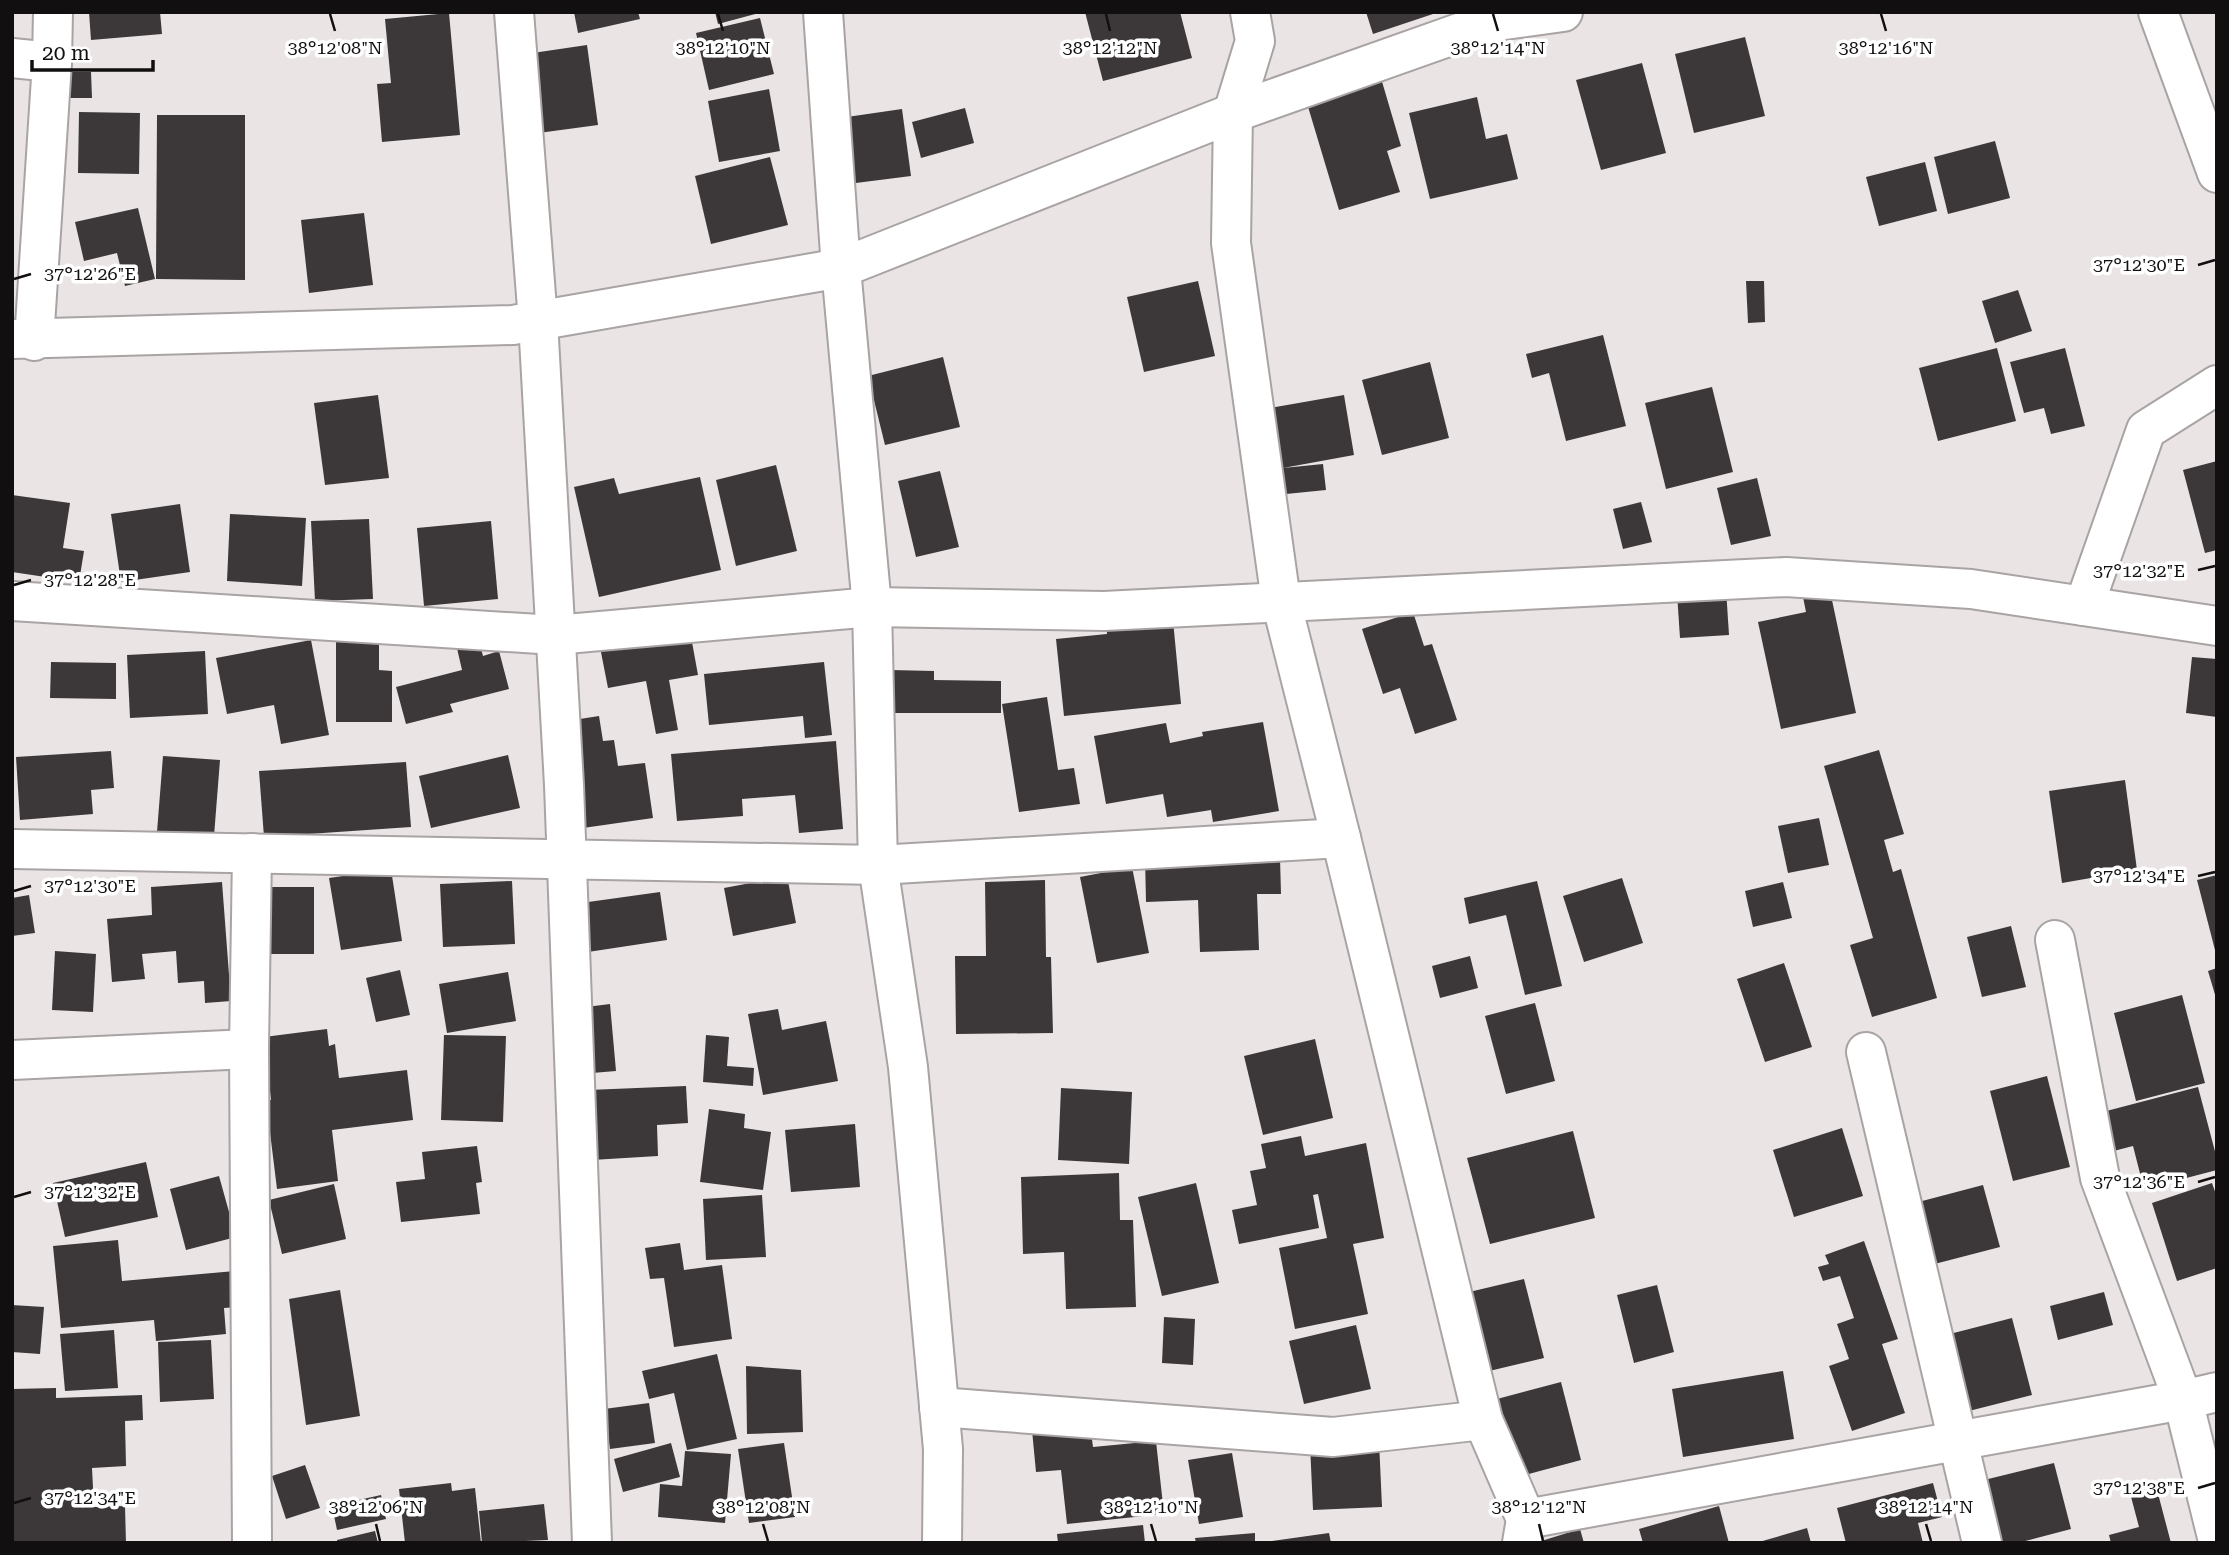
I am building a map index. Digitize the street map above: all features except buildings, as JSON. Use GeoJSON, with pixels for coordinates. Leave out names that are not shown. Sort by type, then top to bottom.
{"type":"FeatureCollection","features":[{"type":"Feature","properties":{"kind":"street"},"geometry":{"type":"LineString","coordinates":[[53,12],[52,62],[23,340],[513,325],[841,268],[1234,113],[1441,27],[1563,12]]}},
{"type":"Feature","properties":{"kind":"street"},"geometry":{"type":"LineString","coordinates":[[514,12],[538,321],[568,860],[592,1543]]}},
{"type":"Feature","properties":{"kind":"street"},"geometry":{"type":"LineString","coordinates":[[823,12],[841,268],[872,607],[878,865],[908,1066],[943,1449],[942,1543]]}},
{"type":"Feature","properties":{"kind":"street"},"geometry":{"type":"LineString","coordinates":[[1250,12],[1255,41],[1234,113],[1231,243],[1281,601],[1483,1420],[1524,1531],[1958,1440],[2200,1396]]}},
{"type":"Feature","properties":{"kind":"street"},"geometry":{"type":"LineString","coordinates":[[2158,12],[2217,173]]}},
{"type":"Feature","properties":{"kind":"street"},"geometry":{"type":"LineString","coordinates":[[12,58],[52,62]]}},
{"type":"Feature","properties":{"kind":"street"},"geometry":{"type":"LineString","coordinates":[[2084,606],[2146,430],[2217,385]]}},
{"type":"Feature","properties":{"kind":"street"},"geometry":{"type":"LineString","coordinates":[[12,601],[555,635],[872,607],[1104,611],[1786,578],[1972,589],[2217,626]]}},
{"type":"Feature","properties":{"kind":"street"},"geometry":{"type":"LineString","coordinates":[[12,849],[878,865],[1341,838]]}},
{"type":"Feature","properties":{"kind":"street"},"geometry":{"type":"LineString","coordinates":[[252,1543],[249,1049],[253,853]]}},
{"type":"Feature","properties":{"kind":"street"},"geometry":{"type":"LineString","coordinates":[[2055,940],[2100,1178],[2200,1396],[2217,1538]]}},
{"type":"Feature","properties":{"kind":"street"},"geometry":{"type":"LineString","coordinates":[[12,1060],[249,1049]]}},
{"type":"Feature","properties":{"kind":"street"},"geometry":{"type":"LineString","coordinates":[[1866,1052],[1982,1543]]}},
{"type":"Feature","properties":{"kind":"street"},"geometry":{"type":"LineString","coordinates":[[939,1407],[1333,1437],[1483,1420]]}}]}
